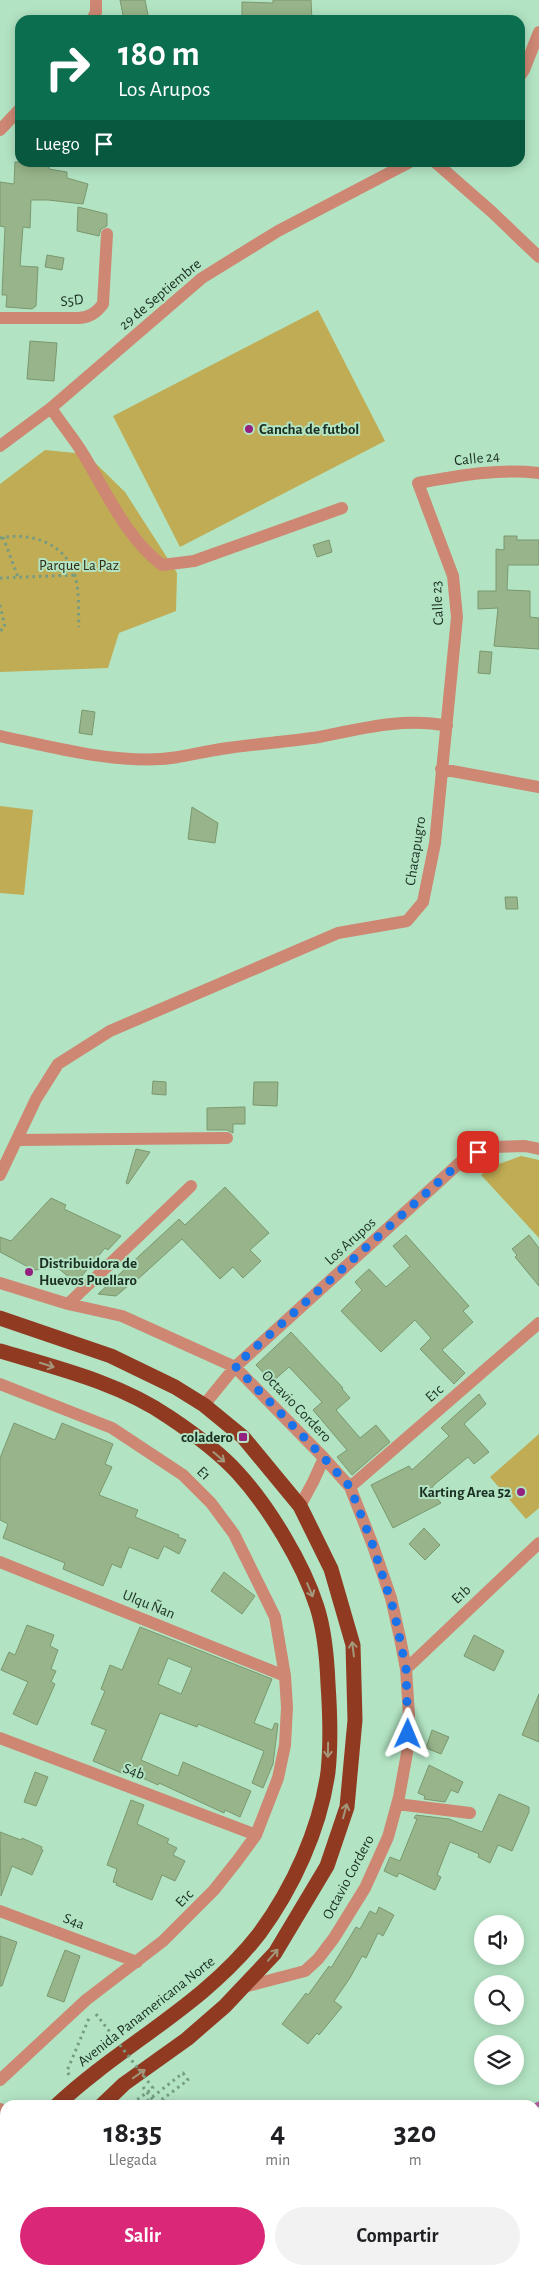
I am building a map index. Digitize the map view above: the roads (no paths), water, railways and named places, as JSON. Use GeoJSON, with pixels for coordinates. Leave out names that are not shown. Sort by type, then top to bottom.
{"type":"FeatureCollection","features":[{"type":"Feature","properties":{"kind":"highway"},"geometry":{"type":"LineString","coordinates":[[0,1318],[111,1356],[175,1387],[204,1405],[243,1437],[300,1506],[331,1569],[353,1645],[356,1720],[347,1807],[327,1866],[301,1913],[275,1953],[225,2006],[187,2039],[135,2077],[108,2100]]}},
{"type":"Feature","properties":{"kind":"highway","name":"Avenida Panamericana Norte"},"geometry":{"type":"LineString","coordinates":[[0,1351],[119,1390],[168,1416],[237,1472],[253,1492],[294,1555],[317,1608],[327,1656],[330,1714],[328,1771],[323,1798],[310,1838],[282,1898],[260,1932],[234,1964],[159,2027],[63,2100]]}},
{"type":"Feature","properties":{"kind":"street"},"geometry":{"type":"LineString","coordinates":[[94,15],[96,0]]}},
{"type":"Feature","properties":{"kind":"street"},"geometry":{"type":"LineString","coordinates":[[525,63],[539,32]]}},
{"type":"Feature","properties":{"kind":"street"},"geometry":{"type":"LineString","coordinates":[[0,130],[15,114]]}},
{"type":"Feature","properties":{"kind":"street","name":"29 de Septiembre"},"geometry":{"type":"LineString","coordinates":[[0,446],[50,408],[202,278],[278,231],[400,167]]}},
{"type":"Feature","properties":{"kind":"street"},"geometry":{"type":"LineString","coordinates":[[441,167],[539,257]]}},
{"type":"Feature","properties":{"kind":"street","name":"S5D"},"geometry":{"type":"LineString","coordinates":[[0,318],[79,318],[88,317],[97,312],[103,304],[107,234]]}},
{"type":"Feature","properties":{"kind":"street"},"geometry":{"type":"LineString","coordinates":[[50,408],[79,448],[141,546],[162,565],[194,561],[342,508]]}},
{"type":"Feature","properties":{"kind":"street","name":"Calle 24"},"geometry":{"type":"LineString","coordinates":[[418,483],[489,472],[524,471],[539,473]]}},
{"type":"Feature","properties":{"kind":"street","name":"Calle 23"},"geometry":{"type":"LineString","coordinates":[[418,483],[453,576],[457,617],[447,726]]}},
{"type":"Feature","properties":{"kind":"street"},"geometry":{"type":"LineString","coordinates":[[0,736],[80,753],[127,758],[162,759],[220,749],[310,738],[372,727],[408,723],[433,723],[447,726]]}},
{"type":"Feature","properties":{"kind":"street","name":"Chacapugro"},"geometry":{"type":"LineString","coordinates":[[0,1175],[36,1100],[58,1064],[110,1031],[338,933],[407,921],[423,902],[429,877],[435,843],[441,769],[447,726]]}},
{"type":"Feature","properties":{"kind":"street"},"geometry":{"type":"LineString","coordinates":[[441,769],[539,788]]}},
{"type":"Feature","properties":{"kind":"street"},"geometry":{"type":"LineString","coordinates":[[18,1140],[228,1138]]}},
{"type":"Feature","properties":{"kind":"street","name":"Los Arupos"},"geometry":{"type":"LineString","coordinates":[[204,1405],[235,1366],[465,1158],[491,1147],[525,1146],[539,1150]]}},
{"type":"Feature","properties":{"kind":"street"},"geometry":{"type":"LineString","coordinates":[[68,1304],[191,1186]]}},
{"type":"Feature","properties":{"kind":"street","name":"Octavio Cordero"},"geometry":{"type":"LineString","coordinates":[[0,1283],[68,1304],[122,1316],[235,1366],[350,1487],[372,1543],[390,1598],[406,1669],[409,1715],[407,1753],[388,1837],[364,1888],[334,1938],[318,1959],[305,1971],[240,1988]]}},
{"type":"Feature","properties":{"kind":"street","name":"E1c"},"geometry":{"type":"LineString","coordinates":[[350,1487],[539,1323]]}},
{"type":"Feature","properties":{"kind":"street","name":"E1"},"geometry":{"type":"LineString","coordinates":[[0,1384],[112,1428],[183,1475],[211,1503],[234,1534],[275,1617],[285,1676]]}},
{"type":"Feature","properties":{"kind":"street"},"geometry":{"type":"LineString","coordinates":[[300,1506],[324,1458]]}},
{"type":"Feature","properties":{"kind":"street","name":"E1b"},"geometry":{"type":"LineString","coordinates":[[406,1669],[539,1543]]}},
{"type":"Feature","properties":{"kind":"street","name":"Ulqu Ñan"},"geometry":{"type":"LineString","coordinates":[[0,1562],[285,1676]]}},
{"type":"Feature","properties":{"kind":"street","name":"E1c"},"geometry":{"type":"LineString","coordinates":[[0,2080],[86,2000],[163,1941],[214,1890],[256,1835],[278,1778],[285,1745],[287,1707],[285,1676]]}},
{"type":"Feature","properties":{"kind":"street","name":"S4b"},"geometry":{"type":"LineString","coordinates":[[0,1738],[256,1835]]}},
{"type":"Feature","properties":{"kind":"street"},"geometry":{"type":"LineString","coordinates":[[397,1804],[470,1813]]}},
{"type":"Feature","properties":{"kind":"street","name":"S4a"},"geometry":{"type":"LineString","coordinates":[[0,1911],[137,1962]]}},
{"type":"Feature","properties":{"kind":"place","name":"Cancha de futbol"},"geometry":{"type":"Point","coordinates":[249,429]}},
{"type":"Feature","properties":{"kind":"place","name":"Distribuidora de Huevos Puellaro"},"geometry":{"type":"Point","coordinates":[29,1272]}},
{"type":"Feature","properties":{"kind":"place","name":"coladero"},"geometry":{"type":"Point","coordinates":[243,1437]}},
{"type":"Feature","properties":{"kind":"place","name":"Karting Area 52"},"geometry":{"type":"Point","coordinates":[521,1492]}},
{"type":"Feature","properties":{"kind":"park label","name":"Parque La Paz"},"geometry":{"type":"Point","coordinates":[79,565]}}]}
